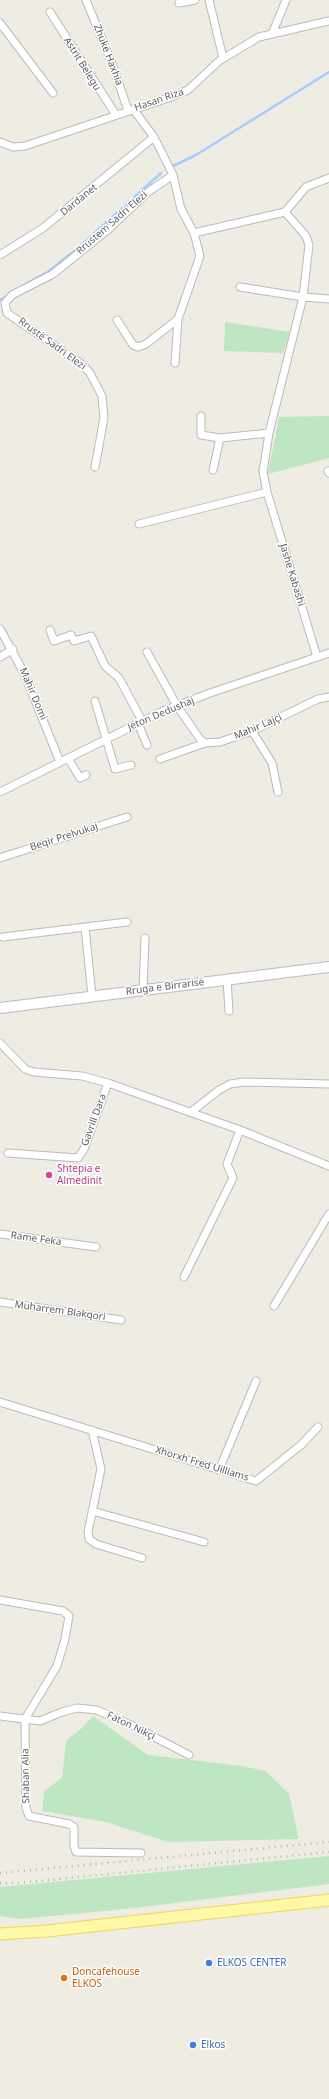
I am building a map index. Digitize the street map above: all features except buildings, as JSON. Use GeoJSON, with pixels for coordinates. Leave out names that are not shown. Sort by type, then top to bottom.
{"type":"FeatureCollection","features":[{"type":"Feature","properties":{"kind":"main road"},"geometry":{"type":"LineString","coordinates":[[0,1934],[47,1931],[329,1900]]}},
{"type":"Feature","properties":{"kind":"street","name":"Zhukë Haxhia"},"geometry":{"type":"LineString","coordinates":[[86,0],[130,110],[154,137],[173,175],[182,209],[194,233],[200,256],[178,319],[175,363]]}},
{"type":"Feature","properties":{"kind":"street"},"geometry":{"type":"LineString","coordinates":[[179,3],[195,0]]}},
{"type":"Feature","properties":{"kind":"street"},"geometry":{"type":"LineString","coordinates":[[209,0],[223,58]]}},
{"type":"Feature","properties":{"kind":"street"},"geometry":{"type":"LineString","coordinates":[[272,34],[286,0]]}},
{"type":"Feature","properties":{"kind":"street","name":"Astrit Belegu"},"geometry":{"type":"LineString","coordinates":[[50,12],[109,107],[116,114]]}},
{"type":"Feature","properties":{"kind":"street","name":"Hasan Riza"},"geometry":{"type":"LineString","coordinates":[[0,142],[13,148],[25,146],[188,90],[223,58],[246,43],[272,34],[329,20]]}},
{"type":"Feature","properties":{"kind":"street"},"geometry":{"type":"LineString","coordinates":[[0,23],[53,93]]}},
{"type":"Feature","properties":{"kind":"street","name":"Dardanet"},"geometry":{"type":"LineString","coordinates":[[0,255],[44,228],[154,137]]}},
{"type":"Feature","properties":{"kind":"street","name":"Rrustem Sadri Elezi"},"geometry":{"type":"LineString","coordinates":[[54,274],[110,228],[148,192],[173,175]]}},
{"type":"Feature","properties":{"kind":"street"},"geometry":{"type":"LineString","coordinates":[[194,233],[285,212],[306,187],[329,178]]}},
{"type":"Feature","properties":{"kind":"street","name":"Jashe Kabashi"},"geometry":{"type":"LineString","coordinates":[[285,212],[306,236],[309,245],[303,296],[270,433],[263,472],[267,492],[317,657]]}},
{"type":"Feature","properties":{"kind":"street","name":"Rrustë Sadri Elezi"},"geometry":{"type":"LineString","coordinates":[[54,274],[12,296],[5,303],[5,309],[7,313],[83,365],[90,373],[102,396],[104,418],[95,467]]}},
{"type":"Feature","properties":{"kind":"street"},"geometry":{"type":"LineString","coordinates":[[240,286],[329,299]]}},
{"type":"Feature","properties":{"kind":"street"},"geometry":{"type":"LineString","coordinates":[[117,320],[133,345],[138,347],[146,344],[178,319]]}},
{"type":"Feature","properties":{"kind":"street"},"geometry":{"type":"LineString","coordinates":[[201,416],[201,435],[220,438],[270,433]]}},
{"type":"Feature","properties":{"kind":"street"},"geometry":{"type":"LineString","coordinates":[[213,470],[220,438]]}},
{"type":"Feature","properties":{"kind":"street"},"geometry":{"type":"LineString","coordinates":[[139,524],[267,492]]}},
{"type":"Feature","properties":{"kind":"street","name":"Mahir Domi"},"geometry":{"type":"LineString","coordinates":[[0,629],[13,650],[36,701],[60,762]]}},
{"type":"Feature","properties":{"kind":"street"},"geometry":{"type":"LineString","coordinates":[[50,630],[54,641],[71,635],[74,641],[91,636],[104,666],[119,678],[140,722],[147,745]]}},
{"type":"Feature","properties":{"kind":"street"},"geometry":{"type":"LineString","coordinates":[[0,657],[13,650]]}},
{"type":"Feature","properties":{"kind":"street"},"geometry":{"type":"LineString","coordinates":[[147,652],[177,706],[200,739],[205,743]]}},
{"type":"Feature","properties":{"kind":"street","name":"Jeton Dedushaj"},"geometry":{"type":"LineString","coordinates":[[0,792],[106,738],[177,706],[329,653]]}},
{"type":"Feature","properties":{"kind":"street","name":"Mahir Lajçi"},"geometry":{"type":"LineString","coordinates":[[160,759],[205,743],[220,742],[252,731],[318,698],[329,697]]}},
{"type":"Feature","properties":{"kind":"street"},"geometry":{"type":"LineString","coordinates":[[95,701],[115,769],[131,765]]}},
{"type":"Feature","properties":{"kind":"street"},"geometry":{"type":"LineString","coordinates":[[252,731],[272,763],[278,792]]}},
{"type":"Feature","properties":{"kind":"street"},"geometry":{"type":"LineString","coordinates":[[68,758],[80,778],[86,775]]}},
{"type":"Feature","properties":{"kind":"street","name":"Beqir Prelvukaj"},"geometry":{"type":"LineString","coordinates":[[0,858],[127,817]]}},
{"type":"Feature","properties":{"kind":"street"},"geometry":{"type":"LineString","coordinates":[[3,937],[126,922]]}},
{"type":"Feature","properties":{"kind":"street"},"geometry":{"type":"LineString","coordinates":[[85,927],[92,996]]}},
{"type":"Feature","properties":{"kind":"street"},"geometry":{"type":"LineString","coordinates":[[143,990],[145,938]]}},
{"type":"Feature","properties":{"kind":"street","name":"Rruga e Birrarisë"},"geometry":{"type":"LineString","coordinates":[[0,1008],[329,967]]}},
{"type":"Feature","properties":{"kind":"street"},"geometry":{"type":"LineString","coordinates":[[227,979],[229,1011]]}},
{"type":"Feature","properties":{"kind":"street","name":"Gavrill Dara"},"geometry":{"type":"LineString","coordinates":[[0,1043],[25,1069],[34,1072],[82,1076],[108,1083],[240,1130],[329,1166]]}},
{"type":"Feature","properties":{"kind":"street"},"geometry":{"type":"LineString","coordinates":[[191,1112],[219,1090],[230,1084],[244,1082],[329,1084]]}},
{"type":"Feature","properties":{"kind":"street","name":"Gavrill Dara"},"geometry":{"type":"LineString","coordinates":[[8,1154],[78,1158],[84,1149],[108,1083]]}},
{"type":"Feature","properties":{"kind":"street"},"geometry":{"type":"LineString","coordinates":[[184,1276],[233,1178],[227,1164],[240,1130]]}},
{"type":"Feature","properties":{"kind":"street"},"geometry":{"type":"LineString","coordinates":[[274,1306],[329,1214]]}},
{"type":"Feature","properties":{"kind":"street","name":"Rame Feka"},"geometry":{"type":"LineString","coordinates":[[0,1234],[96,1247]]}},
{"type":"Feature","properties":{"kind":"street","name":"Muharrem Blakqori"},"geometry":{"type":"LineString","coordinates":[[0,1302],[121,1320]]}},
{"type":"Feature","properties":{"kind":"street"},"geometry":{"type":"LineString","coordinates":[[219,1470],[256,1381]]}},
{"type":"Feature","properties":{"kind":"street","name":"Xhorxh Fred Uilliams"},"geometry":{"type":"LineString","coordinates":[[0,1402],[256,1481],[301,1445],[318,1427]]}},
{"type":"Feature","properties":{"kind":"street"},"geometry":{"type":"LineString","coordinates":[[92,1430],[101,1469],[88,1532],[89,1539],[96,1544],[142,1558]]}},
{"type":"Feature","properties":{"kind":"street"},"geometry":{"type":"LineString","coordinates":[[92,1510],[204,1542]]}},
{"type":"Feature","properties":{"kind":"street"},"geometry":{"type":"LineString","coordinates":[[0,1600],[63,1611],[68,1616],[65,1639],[57,1666],[25,1719]]}},
{"type":"Feature","properties":{"kind":"street","name":"Faton Nikçi"},"geometry":{"type":"LineString","coordinates":[[0,1716],[40,1721],[62,1712],[78,1708],[97,1710],[133,1726],[189,1755]]}},
{"type":"Feature","properties":{"kind":"street","name":"Shaban Alia"},"geometry":{"type":"LineString","coordinates":[[25,1719],[26,1808],[29,1816],[69,1824],[74,1827],[74,1846],[76,1852],[141,1853]]}},
{"type":"Feature","properties":{"kind":"green space"},"geometry":{"type":"Polygon","coordinates":[[[225,322],[290,332],[283,353],[224,351],[225,322]]]}},
{"type":"Feature","properties":{"kind":"green space"},"geometry":{"type":"Polygon","coordinates":[[[329,416],[329,458],[268,474],[279,417],[329,416]]]}},
{"type":"Feature","properties":{"kind":"green space"},"geometry":{"type":"Polygon","coordinates":[[[93,1716],[148,1755],[242,1766],[266,1771],[289,1794],[299,1839],[168,1842],[106,1822],[42,1811],[44,1791],[62,1778],[66,1741],[82,1728],[93,1716]]]}},
{"type":"Feature","properties":{"kind":"green space"},"geometry":{"type":"Polygon","coordinates":[[[329,1856],[329,1884],[134,1908],[21,1919],[0,1916],[0,1887],[329,1856]]]}},
{"type":"Feature","properties":{"kind":"waterway"},"geometry":{"type":"LineString","coordinates":[[173,166],[196,155],[329,72]]}},
{"type":"Feature","properties":{"kind":"waterway"},"geometry":{"type":"LineString","coordinates":[[17,289],[49,271],[78,248],[161,173]]}},
{"type":"Feature","properties":{"kind":"waterway"},"geometry":{"type":"LineString","coordinates":[[0,300],[6,297]]}},
{"type":"Feature","properties":{"kind":"railway"},"geometry":{"type":"LineString","coordinates":[[0,1873],[329,1842]]}},
{"type":"Feature","properties":{"kind":"railway"},"geometry":{"type":"LineString","coordinates":[[0,1883],[18,1883],[329,1852]]}},
{"type":"Feature","properties":{"kind":"place","name":"Shtepia e Almedinit"},"geometry":{"type":"Point","coordinates":[49,1175]}},
{"type":"Feature","properties":{"kind":"place","name":"ELKOS CENTER"},"geometry":{"type":"Point","coordinates":[209,1963]}},
{"type":"Feature","properties":{"kind":"place","name":"Doncafehouse ELKOS"},"geometry":{"type":"Point","coordinates":[64,1978]}},
{"type":"Feature","properties":{"kind":"place","name":"Elkos"},"geometry":{"type":"Point","coordinates":[193,2045]}}]}
